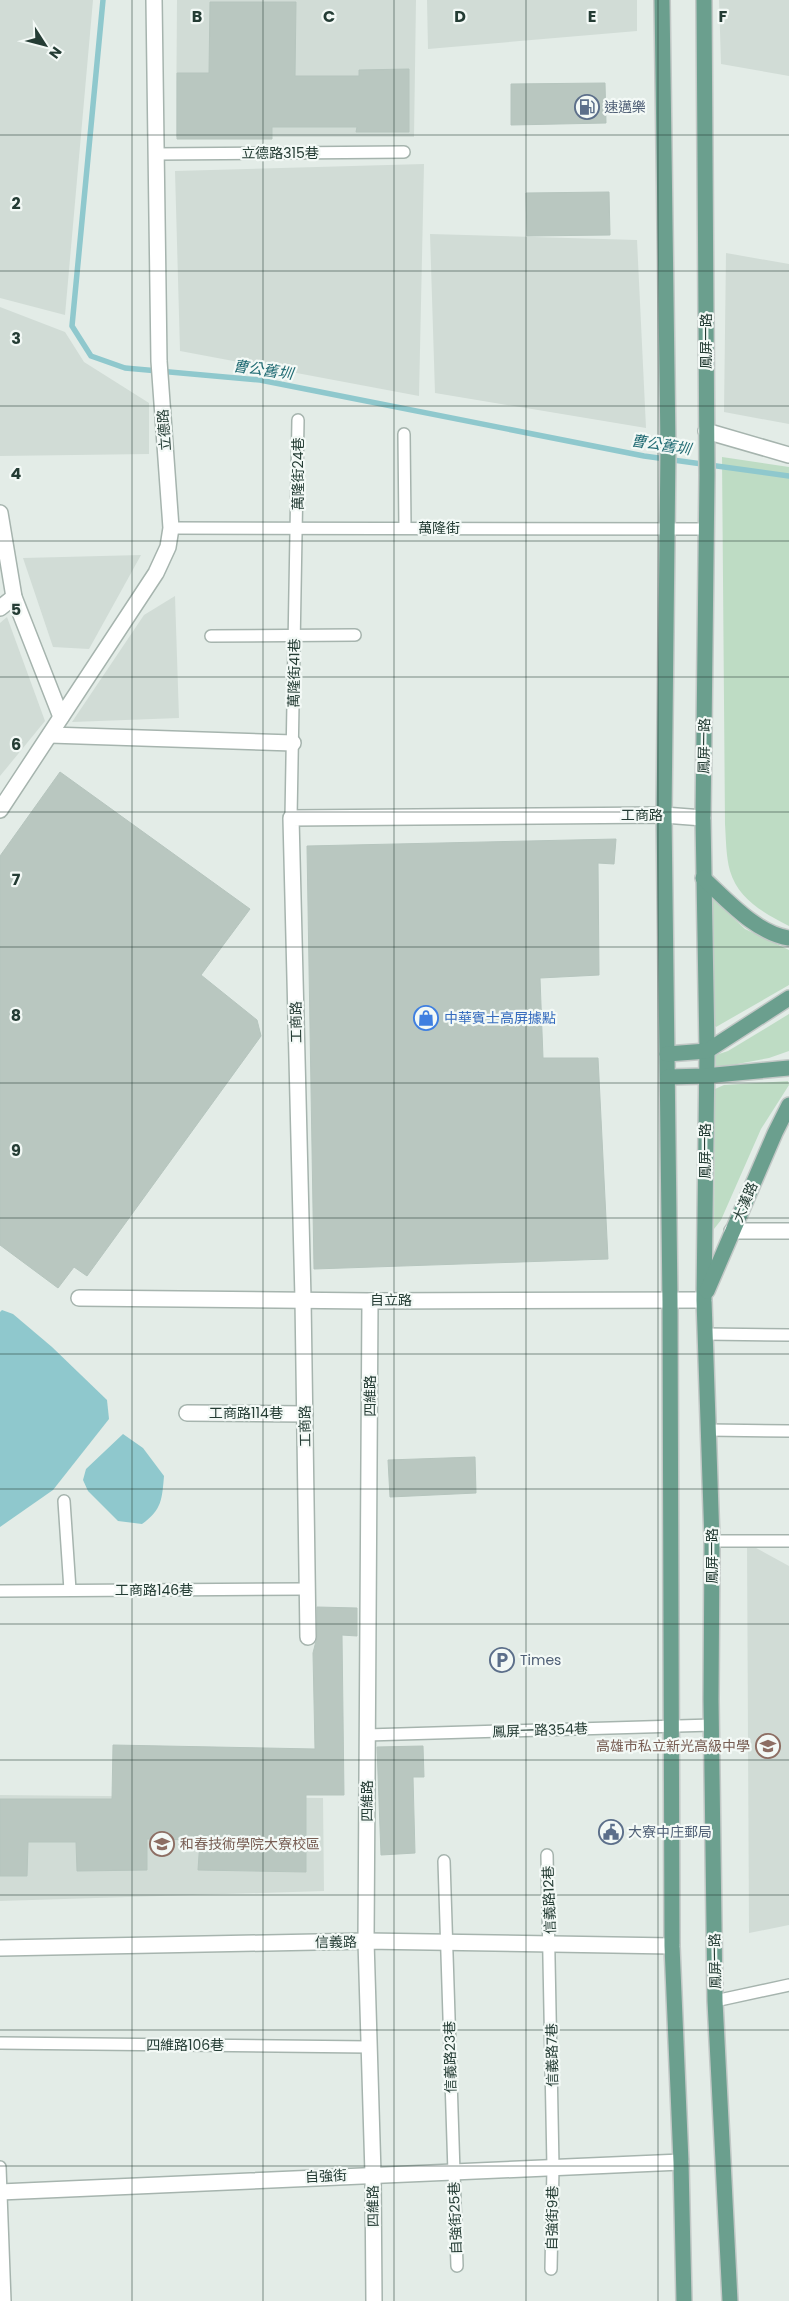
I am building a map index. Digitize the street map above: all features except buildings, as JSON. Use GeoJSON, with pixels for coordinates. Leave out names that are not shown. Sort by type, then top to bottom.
{"type":"FeatureCollection","features":[{"type":"Feature","properties":{"kind":"main road"},"geometry":{"type":"LineString","coordinates":[[662,0],[668,437],[664,815],[670,1300],[672,1946],[681,2162],[684,2301]]}},
{"type":"Feature","properties":{"kind":"main road","name":"鳳屏一路"},"geometry":{"type":"LineString","coordinates":[[704,0],[707,436],[703,818],[707,1052],[705,1076],[704,1300],[712,1541],[715,2001],[730,2301]]}},
{"type":"Feature","properties":{"kind":"main road"},"geometry":{"type":"LineString","coordinates":[[703,878],[747,919],[782,937],[789,938]]}},
{"type":"Feature","properties":{"kind":"main road"},"geometry":{"type":"LineString","coordinates":[[667,1054],[707,1052],[789,998]]}},
{"type":"Feature","properties":{"kind":"main road"},"geometry":{"type":"LineString","coordinates":[[668,1077],[705,1076],[789,1068]]}},
{"type":"Feature","properties":{"kind":"main road","name":"大漢路"},"geometry":{"type":"LineString","coordinates":[[704,1300],[732,1231],[789,1105]]}},
{"type":"Feature","properties":{"kind":"street","name":"立德路"},"geometry":{"type":"LineString","coordinates":[[0,810],[156,573],[168,547],[171,528],[159,361],[154,0]]}},
{"type":"Feature","properties":{"kind":"street"},"geometry":{"type":"LineString","coordinates":[[707,436],[789,456]]}},
{"type":"Feature","properties":{"kind":"street"},"geometry":{"type":"LineString","coordinates":[[0,513],[14,597],[62,717]]}},
{"type":"Feature","properties":{"kind":"street"},"geometry":{"type":"LineString","coordinates":[[0,608],[14,597]]}},
{"type":"Feature","properties":{"kind":"street"},"geometry":{"type":"LineString","coordinates":[[50,735],[293,743]]}},
{"type":"Feature","properties":{"kind":"street","name":"工商路"},"geometry":{"type":"LineString","coordinates":[[308,1637],[303,1299],[291,818],[664,815],[703,818]]}},
{"type":"Feature","properties":{"kind":"street"},"geometry":{"type":"LineString","coordinates":[[732,1231],[789,1231]]}},
{"type":"Feature","properties":{"kind":"street","name":"自立路"},"geometry":{"type":"LineString","coordinates":[[79,1298],[370,1301],[704,1300]]}},
{"type":"Feature","properties":{"kind":"street","name":"四維路"},"geometry":{"type":"LineString","coordinates":[[370,1301],[366,1941],[373,2174],[374,2301]]}},
{"type":"Feature","properties":{"kind":"street","name":"工商路114巷"},"geometry":{"type":"LineString","coordinates":[[187,1413],[305,1414]]}},
{"type":"Feature","properties":{"kind":"street","name":"信義路"},"geometry":{"type":"LineString","coordinates":[[0,1948],[366,1941],[672,1946]]}},
{"type":"Feature","properties":{"kind":"street","name":"自強街"},"geometry":{"type":"LineString","coordinates":[[0,2192],[453,2170],[681,2162]]}},
{"type":"Feature","properties":{"kind":"lane","name":"立德路315巷"},"geometry":{"type":"LineString","coordinates":[[156,154],[404,152]]}},
{"type":"Feature","properties":{"kind":"lane","name":"萬隆街24巷"},"geometry":{"type":"LineString","coordinates":[[298,420],[298,528]]}},
{"type":"Feature","properties":{"kind":"lane"},"geometry":{"type":"LineString","coordinates":[[404,434],[405,528]]}},
{"type":"Feature","properties":{"kind":"lane","name":"萬隆街"},"geometry":{"type":"LineString","coordinates":[[171,528],[667,528],[706,530]]}},
{"type":"Feature","properties":{"kind":"lane","name":"萬隆街41巷"},"geometry":{"type":"LineString","coordinates":[[291,818],[298,528]]}},
{"type":"Feature","properties":{"kind":"lane"},"geometry":{"type":"LineString","coordinates":[[211,636],[356,635]]}},
{"type":"Feature","properties":{"kind":"lane"},"geometry":{"type":"LineString","coordinates":[[705,1334],[789,1335]]}},
{"type":"Feature","properties":{"kind":"lane"},"geometry":{"type":"LineString","coordinates":[[708,1430],[789,1431]]}},
{"type":"Feature","properties":{"kind":"lane"},"geometry":{"type":"LineString","coordinates":[[64,1501],[70,1590]]}},
{"type":"Feature","properties":{"kind":"lane"},"geometry":{"type":"LineString","coordinates":[[712,1541],[789,1541]]}},
{"type":"Feature","properties":{"kind":"lane","name":"工商路146巷"},"geometry":{"type":"LineString","coordinates":[[0,1590],[307,1589]]}},
{"type":"Feature","properties":{"kind":"lane","name":"鳳屏一路354巷"},"geometry":{"type":"LineString","coordinates":[[367,1735],[712,1725]]}},
{"type":"Feature","properties":{"kind":"lane","name":"信義路12巷"},"geometry":{"type":"LineString","coordinates":[[547,1855],[550,1944]]}},
{"type":"Feature","properties":{"kind":"lane","name":"信義路23巷"},"geometry":{"type":"LineString","coordinates":[[444,1861],[448,1943],[453,2170]]}},
{"type":"Feature","properties":{"kind":"lane","name":"信義路7巷"},"geometry":{"type":"LineString","coordinates":[[550,1944],[553,2167]]}},
{"type":"Feature","properties":{"kind":"lane"},"geometry":{"type":"LineString","coordinates":[[715,2001],[789,1985]]}},
{"type":"Feature","properties":{"kind":"lane","name":"四維路106巷"},"geometry":{"type":"LineString","coordinates":[[0,2044],[369,2047]]}},
{"type":"Feature","properties":{"kind":"lane"},"geometry":{"type":"LineString","coordinates":[[0,2167],[5,2301]]}},
{"type":"Feature","properties":{"kind":"lane","name":"自強街9巷"},"geometry":{"type":"LineString","coordinates":[[552,2269],[553,2167]]}},
{"type":"Feature","properties":{"kind":"lane","name":"自強街25巷"},"geometry":{"type":"LineString","coordinates":[[453,2170],[457,2266]]}},
{"type":"Feature","properties":{"kind":"shaded area"},"geometry":{"type":"Polygon","coordinates":[[[0,0],[93,0],[65,315],[0,298],[0,0]]]}},
{"type":"Feature","properties":{"kind":"shaded area"},"geometry":{"type":"Polygon","coordinates":[[[177,0],[416,0],[414,137],[176,137],[177,0]]]}},
{"type":"Feature","properties":{"kind":"shaded area"},"geometry":{"type":"Polygon","coordinates":[[[427,0],[637,0],[637,31],[428,49],[427,0]]]}},
{"type":"Feature","properties":{"kind":"shaded area"},"geometry":{"type":"Polygon","coordinates":[[[719,0],[789,0],[789,76],[721,64],[719,0]]]}},
{"type":"Feature","properties":{"kind":"shaded area"},"geometry":{"type":"Polygon","coordinates":[[[424,164],[419,396],[180,351],[175,171],[424,164]]]}},
{"type":"Feature","properties":{"kind":"shaded area"},"geometry":{"type":"Polygon","coordinates":[[[430,234],[637,240],[646,428],[435,393],[430,234]]]}},
{"type":"Feature","properties":{"kind":"shaded area"},"geometry":{"type":"Polygon","coordinates":[[[726,253],[789,264],[789,424],[724,412],[726,253]]]}},
{"type":"Feature","properties":{"kind":"shaded area"},"geometry":{"type":"Polygon","coordinates":[[[0,307],[65,332],[84,362],[149,403],[149,454],[0,456],[0,307]]]}},
{"type":"Feature","properties":{"kind":"shaded area"},"geometry":{"type":"Polygon","coordinates":[[[141,555],[89,649],[53,647],[23,558],[141,555]]]}},
{"type":"Feature","properties":{"kind":"shaded area"},"geometry":{"type":"Polygon","coordinates":[[[175,596],[179,718],[72,722],[144,615],[175,596]]]}},
{"type":"Feature","properties":{"kind":"shaded area"},"geometry":{"type":"Polygon","coordinates":[[[7,617],[45,721],[0,776],[0,623],[7,617]]]}},
{"type":"Feature","properties":{"kind":"shaded area","name":"高雄市私立新光高級中學"},"geometry":{"type":"Polygon","coordinates":[[[747,1543],[789,1566],[789,1925],[749,1933],[747,1543]]]}},
{"type":"Feature","properties":{"kind":"shaded area","name":"和春技術學院大寮校區"},"geometry":{"type":"Polygon","coordinates":[[[0,1795],[323,1798],[324,1891],[0,1901],[0,1795]]]}},
{"type":"Feature","properties":{"kind":"green space"},"geometry":{"type":"Polygon","coordinates":[[[722,457],[789,467],[789,926],[762,911],[739,890],[730,871],[726,848],[722,457]]]}},
{"type":"Feature","properties":{"kind":"green space"},"geometry":{"type":"Polygon","coordinates":[[[713,899],[745,929],[789,950],[789,985],[716,1027],[713,1023],[713,899]]]}},
{"type":"Feature","properties":{"kind":"green space"},"geometry":{"type":"Polygon","coordinates":[[[789,1014],[789,1051],[769,1058],[716,1068],[716,1055],[728,1051],[789,1014]]]}},
{"type":"Feature","properties":{"kind":"green space"},"geometry":{"type":"Polygon","coordinates":[[[788,1081],[789,1085],[761,1129],[721,1220],[714,1229],[715,1089],[724,1085],[788,1081]]]}},
{"type":"Feature","properties":{"kind":"water"},"geometry":{"type":"Polygon","coordinates":[[[2,1310],[13,1314],[52,1347],[107,1400],[109,1419],[53,1490],[0,1527],[0,1312],[2,1310]]]}},
{"type":"Feature","properties":{"kind":"water"},"geometry":{"type":"Polygon","coordinates":[[[123,1434],[143,1448],[164,1476],[160,1503],[154,1514],[142,1524],[118,1521],[88,1491],[83,1480],[86,1469],[123,1434]]]}},
{"type":"Feature","properties":{"kind":"waterway","name":"曹公舊圳"},"geometry":{"type":"LineString","coordinates":[[103,0],[72,326],[91,356],[125,368],[260,380],[644,456],[789,476]]}},
{"type":"Feature","properties":{"kind":"place","name":"速邁樂"},"geometry":{"type":"Point","coordinates":[587,107]}},
{"type":"Feature","properties":{"kind":"place","name":"中華賓士高屏據點"},"geometry":{"type":"Point","coordinates":[426,1018]}},
{"type":"Feature","properties":{"kind":"place","name":"Times"},"geometry":{"type":"Point","coordinates":[502,1660]}},
{"type":"Feature","properties":{"kind":"place","name":"高雄市私立新光高級中學"},"geometry":{"type":"Point","coordinates":[768,1746]}},
{"type":"Feature","properties":{"kind":"place","name":"大寮中庄郵局"},"geometry":{"type":"Point","coordinates":[611,1832]}},
{"type":"Feature","properties":{"kind":"place","name":"和春技術學院大寮校區"},"geometry":{"type":"Point","coordinates":[162,1844]}}]}
